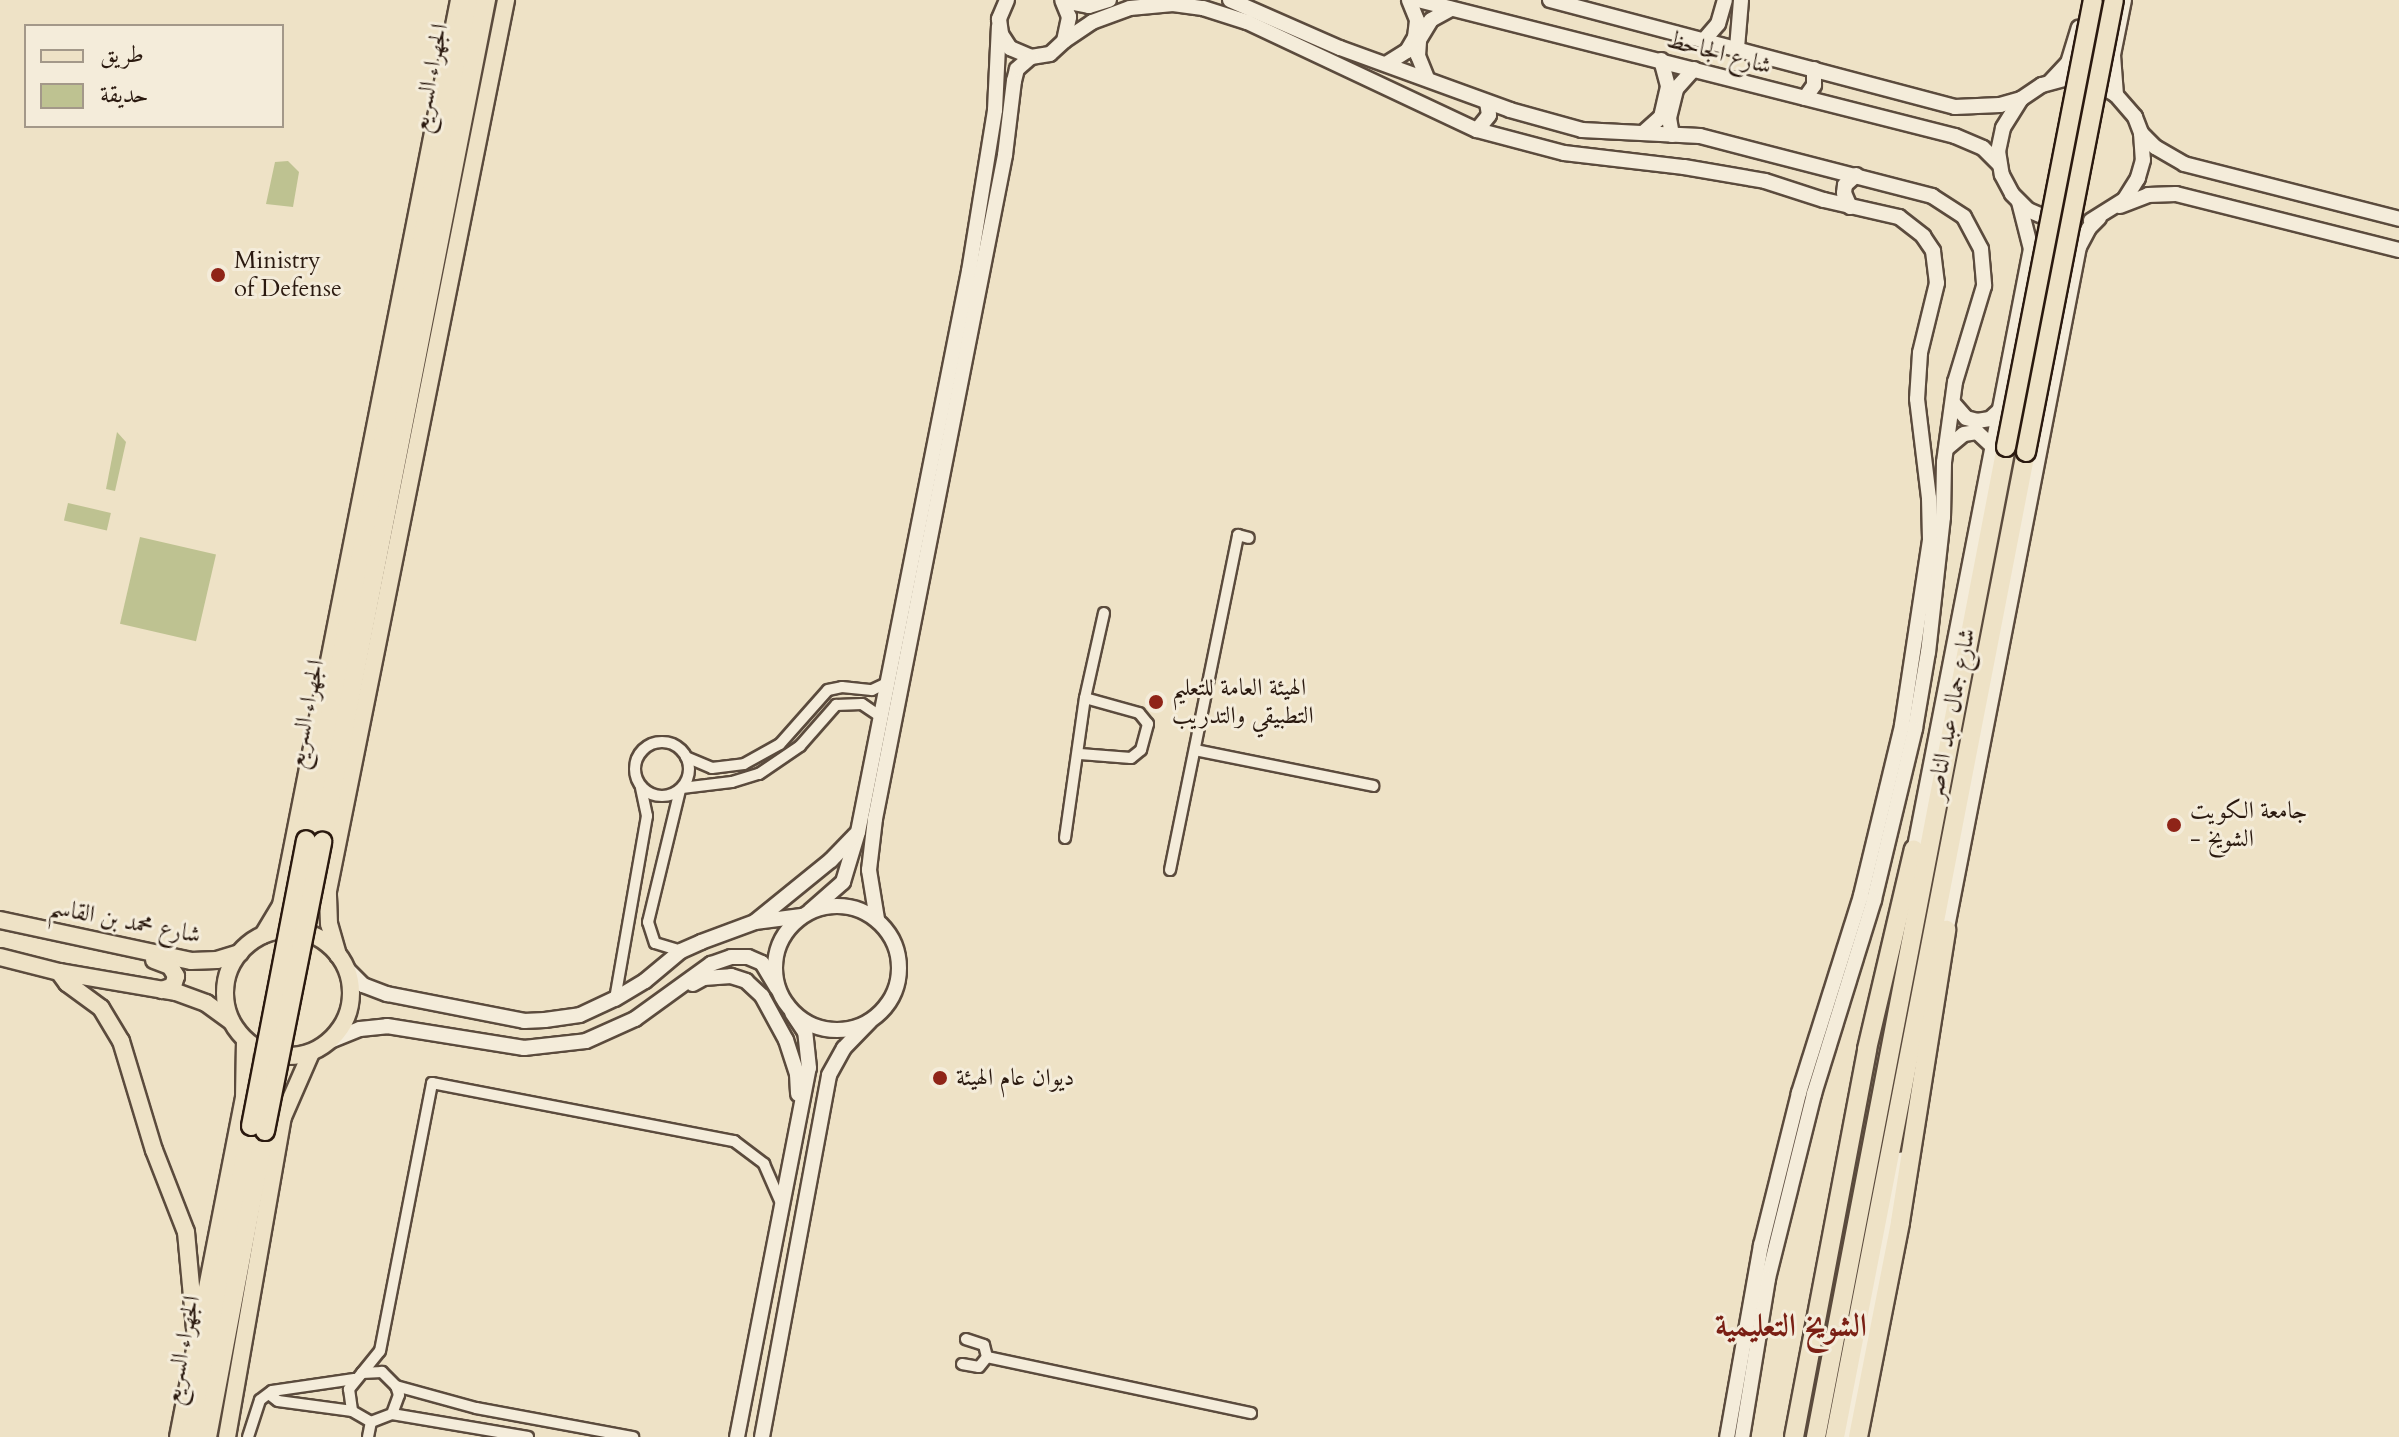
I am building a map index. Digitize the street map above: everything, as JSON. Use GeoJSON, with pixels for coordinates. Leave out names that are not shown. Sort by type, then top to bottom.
{"type":"FeatureCollection","features":[{"type":"Feature","properties":{"kind":"highway","name":"الجهراء السريع"},"geometry":{"type":"LineString","coordinates":[[190,1437],[469,0]]}},
{"type":"Feature","properties":{"kind":"highway","name":"الجهراء السريع"},"geometry":{"type":"LineString","coordinates":[[207,1437],[486,0]]}},
{"type":"Feature","properties":{"kind":"highway","name":"شارع جمال عبد الناصر"},"geometry":{"type":"LineString","coordinates":[[1816,1437],[2093,0]]}},
{"type":"Feature","properties":{"kind":"highway","name":"شارع جمال عبد الناصر"},"geometry":{"type":"LineString","coordinates":[[1835,1437],[2114,0]]}},
{"type":"Feature","properties":{"kind":"highway"},"geometry":{"type":"LineString","coordinates":[[1794,1437],[1867,1049],[1914,849]]}},
{"type":"Feature","properties":{"kind":"highway"},"geometry":{"type":"LineString","coordinates":[[1858,1437],[1900,1222],[1946,930]]}},
{"type":"Feature","properties":{"kind":"main road","name":"الجهراء السريع"},"geometry":{"type":"LineString","coordinates":[[263,935],[281,905],[459,0]]}},
{"type":"Feature","properties":{"kind":"main road"},"geometry":{"type":"LineString","coordinates":[[0,957],[59,972],[189,996],[231,1021],[245,1040],[276,1056],[311,1053],[330,1041],[344,1023],[351,1002],[343,962],[329,924],[328,891],[506,0]]}},
{"type":"Feature","properties":{"kind":"main road","name":"شارع محمد بن القاسم"},"geometry":{"type":"LineString","coordinates":[[0,920],[148,955],[206,962],[240,953]]}},
{"type":"Feature","properties":{"kind":"main road"},"geometry":{"type":"LineString","coordinates":[[231,1021],[225,986],[240,953],[263,935],[287,930],[310,934],[343,962]]}},
{"type":"Feature","properties":{"kind":"main road"},"geometry":{"type":"LineString","coordinates":[[148,955],[175,972],[175,983],[162,990]]}},
{"type":"Feature","properties":{"kind":"main road"},"geometry":{"type":"LineString","coordinates":[[59,972],[67,983],[101,1008],[121,1041],[157,1160],[186,1232],[196,1340]]}},
{"type":"Feature","properties":{"kind":"main road","name":"الجهراء السريع"},"geometry":{"type":"LineString","coordinates":[[178,1437],[244,1098],[245,1040]]}},
{"type":"Feature","properties":{"kind":"main road"},"geometry":{"type":"LineString","coordinates":[[227,1437],[283,1117],[311,1053]]}},
{"type":"Feature","properties":{"kind":"street"},"geometry":{"type":"LineString","coordinates":[[877,919],[869,853],[887,683],[936,478],[995,110],[1000,12],[1007,0]]}},
{"type":"Feature","properties":{"kind":"street"},"geometry":{"type":"LineString","coordinates":[[1062,0],[1089,6],[1109,0]]}},
{"type":"Feature","properties":{"kind":"street"},"geometry":{"type":"LineString","coordinates":[[1062,0],[1069,17],[1064,41]]}},
{"type":"Feature","properties":{"kind":"street"},"geometry":{"type":"LineString","coordinates":[[1230,0],[1318,39],[1510,110],[1582,130],[1700,136],[1856,175],[1948,204],[1964,217],[1977,240],[1984,286],[1955,382],[1928,652],[1915,729],[1863,915],[1799,1093],[1761,1245],[1727,1437]]}},
{"type":"Feature","properties":{"kind":"street"},"geometry":{"type":"LineString","coordinates":[[1386,64],[1407,51],[1415,37],[1417,20],[1409,0]]}},
{"type":"Feature","properties":{"kind":"street","name":"شارع الجاحظ"},"geometry":{"type":"LineString","coordinates":[[1418,0],[1965,139],[1983,148],[2000,165]]}},
{"type":"Feature","properties":{"kind":"street","name":"شارع الجاحظ"},"geometry":{"type":"LineString","coordinates":[[1550,0],[1955,107],[1988,106],[2021,99]]}},
{"type":"Feature","properties":{"kind":"street"},"geometry":{"type":"LineString","coordinates":[[1704,40],[1721,18],[1725,0]]}},
{"type":"Feature","properties":{"kind":"street"},"geometry":{"type":"LineString","coordinates":[[1737,48],[1741,0]]}},
{"type":"Feature","properties":{"kind":"street"},"geometry":{"type":"LineString","coordinates":[[2084,0],[2068,63],[2050,82],[2021,99],[2003,128],[2000,165],[2008,187],[2019,202],[2036,215],[2056,222],[2078,223],[2099,218]]}},
{"type":"Feature","properties":{"kind":"street"},"geometry":{"type":"LineString","coordinates":[[2116,95],[2113,55],[2124,0]]}},
{"type":"Feature","properties":{"kind":"street"},"geometry":{"type":"LineString","coordinates":[[777,988],[774,968],[778,948],[787,930],[843,882],[858,832],[1005,155],[1017,69],[1031,57],[1050,54],[1092,22],[1130,8],[1173,4],[1203,8],[1247,22],[1477,130],[1564,153],[1684,167],[1765,181],[1850,207],[1899,217],[1911,224],[1933,251],[1937,283],[1920,353],[1917,399],[1929,498],[1930,540],[1902,726],[1863,915]]}},
{"type":"Feature","properties":{"kind":"street"},"geometry":{"type":"LineString","coordinates":[[1427,78],[1418,56],[1419,40],[1431,20],[1451,9]]}},
{"type":"Feature","properties":{"kind":"street"},"geometry":{"type":"LineString","coordinates":[[1721,18],[1738,20]]}},
{"type":"Feature","properties":{"kind":"street"},"geometry":{"type":"LineString","coordinates":[[999,26],[1010,48],[1031,57]]}},
{"type":"Feature","properties":{"kind":"street"},"geometry":{"type":"LineString","coordinates":[[1643,134],[1661,117],[1668,86],[1661,60]]}},
{"type":"Feature","properties":{"kind":"street"},"geometry":{"type":"LineString","coordinates":[[1672,135],[1669,118],[1676,89],[1694,69]]}},
{"type":"Feature","properties":{"kind":"street"},"geometry":{"type":"LineString","coordinates":[[1805,98],[1814,85],[1814,69]]}},
{"type":"Feature","properties":{"kind":"street"},"geometry":{"type":"LineString","coordinates":[[2050,82],[2087,81],[2116,95],[2129,108],[2141,133],[2155,147],[2184,164],[2399,219]]}},
{"type":"Feature","properties":{"kind":"street"},"geometry":{"type":"LineString","coordinates":[[1477,130],[1489,115],[1487,102]]}},
{"type":"Feature","properties":{"kind":"street"},"geometry":{"type":"LineString","coordinates":[[1498,136],[1499,117],[1510,110]]}},
{"type":"Feature","properties":{"kind":"street"},"geometry":{"type":"LineString","coordinates":[[2116,208],[2138,178],[2143,160],[2141,133]]}},
{"type":"Feature","properties":{"kind":"street"},"geometry":{"type":"LineString","coordinates":[[1824,200],[1837,183],[1833,169]]}},
{"type":"Feature","properties":{"kind":"street"},"geometry":{"type":"LineString","coordinates":[[1850,207],[1844,193],[1845,185],[1856,175]]}},
{"type":"Feature","properties":{"kind":"street"},"geometry":{"type":"LineString","coordinates":[[2250,211],[2254,195],[2265,185]]}},
{"type":"Feature","properties":{"kind":"street"},"geometry":{"type":"LineString","coordinates":[[1847,1437],[2079,247],[2089,228],[2099,218],[2148,195],[2165,193],[2250,211],[2399,250]]}},
{"type":"Feature","properties":{"kind":"street"},"geometry":{"type":"LineString","coordinates":[[1801,1437],[2031,249],[2019,202]]}},
{"type":"Feature","properties":{"kind":"street"},"geometry":{"type":"LineString","coordinates":[[1954,404],[1966,418],[1977,421],[1990,419],[2000,410]]}},
{"type":"Feature","properties":{"kind":"street"},"geometry":{"type":"LineString","coordinates":[[1946,449],[1964,434],[1977,432],[1993,447]]}},
{"type":"Feature","properties":{"kind":"street"},"geometry":{"type":"LineString","coordinates":[[1170,870],[1195,750],[1225,633],[1238,535],[1249,538]]}},
{"type":"Feature","properties":{"kind":"street"},"geometry":{"type":"LineString","coordinates":[[1065,838],[1080,754],[1085,698],[1104,613]]}},
{"type":"Feature","properties":{"kind":"street"},"geometry":{"type":"LineString","coordinates":[[686,757],[712,768],[744,764],[780,744],[828,690],[842,687],[872,690],[887,683]]}},
{"type":"Feature","properties":{"kind":"street"},"geometry":{"type":"LineString","coordinates":[[1080,754],[1131,758],[1141,750],[1148,724],[1139,713],[1085,698]]}},
{"type":"Feature","properties":{"kind":"street"},"geometry":{"type":"LineString","coordinates":[[641,788],[656,796],[759,774],[800,746],[836,705],[862,704],[886,711]]}},
{"type":"Feature","properties":{"kind":"street"},"geometry":{"type":"LineString","coordinates":[[615,999],[647,816],[634,772],[635,761],[647,746],[664,741],[681,749],[689,773],[681,789],[648,922],[655,943],[681,951]]}},
{"type":"Feature","properties":{"kind":"street"},"geometry":{"type":"LineString","coordinates":[[1195,750],[1373,786]]}},
{"type":"Feature","properties":{"kind":"street"},"geometry":{"type":"LineString","coordinates":[[755,922],[831,860],[858,832]]}},
{"type":"Feature","properties":{"kind":"street"},"geometry":{"type":"LineString","coordinates":[[343,962],[374,991],[510,1018],[545,1020],[580,1015],[615,999],[645,981],[681,951],[755,922],[843,905],[877,919],[896,946],[900,965],[898,984],[890,1001],[834,1061],[829,1075],[762,1437]]}},
{"type":"Feature","properties":{"kind":"street"},"geometry":{"type":"LineString","coordinates":[[1742,1437],[1768,1279],[1852,948]]}},
{"type":"Feature","properties":{"kind":"street"},"geometry":{"type":"LineString","coordinates":[[661,1002],[711,964],[731,957],[748,957],[762,963],[805,1032],[809,1049],[809,1068],[736,1435]]}},
{"type":"Feature","properties":{"kind":"street"},"geometry":{"type":"LineString","coordinates":[[330,1041],[360,1029],[387,1026],[504,1046],[557,1047],[586,1041],[704,978],[731,976],[746,981],[762,996],[786,1040],[797,1074],[800,1106]]}},
{"type":"Feature","properties":{"kind":"street"},"geometry":{"type":"LineString","coordinates":[[792,1013],[809,1025],[829,1031],[850,1029],[870,1021]]}},
{"type":"Feature","properties":{"kind":"street"},"geometry":{"type":"LineString","coordinates":[[504,1046],[510,1018]]}},
{"type":"Feature","properties":{"kind":"street"},"geometry":{"type":"LineString","coordinates":[[352,1411],[348,1400],[358,1376],[380,1351],[432,1083],[734,1141],[764,1164],[781,1206]]}},
{"type":"Feature","properties":{"kind":"street"},"geometry":{"type":"LineString","coordinates":[[781,1206],[804,1213]]}},
{"type":"Feature","properties":{"kind":"street"},"geometry":{"type":"LineString","coordinates":[[966,1339],[984,1345],[987,1357]]}},
{"type":"Feature","properties":{"kind":"street"},"geometry":{"type":"LineString","coordinates":[[380,1351],[399,1395],[392,1414]]}},
{"type":"Feature","properties":{"kind":"street"},"geometry":{"type":"LineString","coordinates":[[962,1364],[979,1367],[987,1357]]}},
{"type":"Feature","properties":{"kind":"street"},"geometry":{"type":"LineString","coordinates":[[987,1357],[1251,1413]]}},
{"type":"Feature","properties":{"kind":"street"},"geometry":{"type":"LineString","coordinates":[[248,1437],[260,1400],[282,1387],[358,1376],[372,1371],[394,1382],[476,1408],[633,1437]]}},
{"type":"Feature","properties":{"kind":"street"},"geometry":{"type":"LineString","coordinates":[[269,1394],[278,1401],[352,1411],[371,1422]]}},
{"type":"Feature","properties":{"kind":"street"},"geometry":{"type":"LineString","coordinates":[[371,1422],[392,1414],[528,1437]]}},
{"type":"Feature","properties":{"kind":"street"},"geometry":{"type":"LineString","coordinates":[[368,1437],[371,1422]]}},
{"type":"Feature","properties":{"kind":"green space"},"geometry":{"type":"Polygon","coordinates":[[[288,161],[299,172],[293,207],[266,204],[275,162],[288,161]]]}},
{"type":"Feature","properties":{"kind":"green space"},"geometry":{"type":"Polygon","coordinates":[[[117,432],[126,442],[115,491],[106,489],[117,432]]]}},
{"type":"Feature","properties":{"kind":"green space"},"geometry":{"type":"Polygon","coordinates":[[[68,503],[111,513],[107,530],[64,521],[68,503]]]}},
{"type":"Feature","properties":{"kind":"green space"},"geometry":{"type":"Polygon","coordinates":[[[140,537],[216,555],[196,641],[120,624],[140,537]]]}},
{"type":"Feature","properties":{"kind":"place","name":"Ministry of Defense"},"geometry":{"type":"Point","coordinates":[218,275]}},
{"type":"Feature","properties":{"kind":"place","name":"الهيئة العامة للتعليم التطبيقي والتدريب"},"geometry":{"type":"Point","coordinates":[1156,702]}},
{"type":"Feature","properties":{"kind":"place","name":"جامعة الكويت - الشويخ"},"geometry":{"type":"Point","coordinates":[2174,825]}},
{"type":"Feature","properties":{"kind":"place","name":"ديوان عام الهيئة"},"geometry":{"type":"Point","coordinates":[940,1078]}},
{"type":"Feature","properties":{"kind":"district","name":"الشويخ التعليمية"},"geometry":{"type":"Point","coordinates":[1791,1326]}}]}
